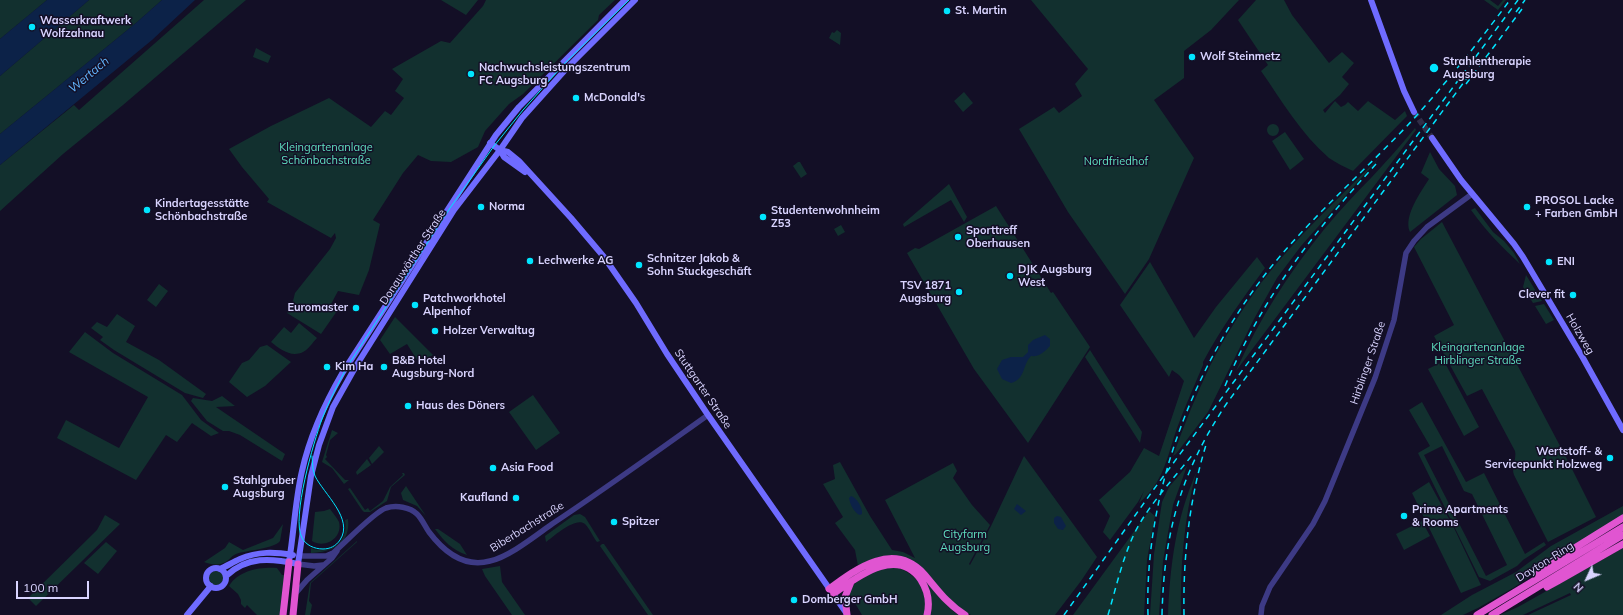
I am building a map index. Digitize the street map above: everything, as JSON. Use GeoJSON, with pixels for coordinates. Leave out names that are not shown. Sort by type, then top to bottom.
{"type":"FeatureCollection","features":[{"type":"Feature","properties":{"kind":"highway"},"geometry":{"type":"LineString","coordinates":[[1518,595],[1572,549],[1623,518]]}},
{"type":"Feature","properties":{"kind":"highway","name":"Dayton-Ring"},"geometry":{"type":"LineString","coordinates":[[1492,615],[1518,595],[1623,526]]}},
{"type":"Feature","properties":{"kind":"highway","name":"Dayton-Ring"},"geometry":{"type":"LineString","coordinates":[[1477,615],[1518,595],[1623,535]]}},
{"type":"Feature","properties":{"kind":"highway"},"geometry":{"type":"LineString","coordinates":[[1518,595],[1558,581],[1623,544]]}},
{"type":"Feature","properties":{"kind":"highway"},"geometry":{"type":"LineString","coordinates":[[831,592],[860,569],[874,561],[891,558],[910,563],[918,568],[946,601],[965,615]]}},
{"type":"Feature","properties":{"kind":"highway"},"geometry":{"type":"LineString","coordinates":[[283,615],[289,562]]}},
{"type":"Feature","properties":{"kind":"highway"},"geometry":{"type":"LineString","coordinates":[[293,615],[298,564]]}},
{"type":"Feature","properties":{"kind":"highway"},"geometry":{"type":"LineString","coordinates":[[831,592],[852,582],[871,569],[883,565],[903,566],[912,571],[925,586],[929,603],[927,615]]}},
{"type":"Feature","properties":{"kind":"highway"},"geometry":{"type":"LineString","coordinates":[[847,615],[845,597],[852,582]]}},
{"type":"Feature","properties":{"kind":"main road","name":"Donauwörther Straße"},"geometry":{"type":"LineString","coordinates":[[289,562],[302,471],[312,435],[327,401],[359,344],[490,143],[519,107],[625,0]]}},
{"type":"Feature","properties":{"kind":"main road","name":"Donauwörther Straße"},"geometry":{"type":"LineString","coordinates":[[298,564],[311,476],[324,431],[334,407],[391,308],[461,200],[500,150],[522,118],[548,88],[635,0]]}},
{"type":"Feature","properties":{"kind":"main road"},"geometry":{"type":"LineString","coordinates":[[1371,0],[1404,91],[1414,112]]}},
{"type":"Feature","properties":{"kind":"main road"},"geometry":{"type":"LineString","coordinates":[[1432,138],[1472,194]]}},
{"type":"Feature","properties":{"kind":"main road","name":"Stuttgarter Straße"},"geometry":{"type":"LineString","coordinates":[[490,143],[500,150],[504,157],[536,180],[604,257],[636,303],[667,354],[708,415],[847,615]]}},
{"type":"Feature","properties":{"kind":"main road","name":"Holzweg"},"geometry":{"type":"LineString","coordinates":[[1472,194],[1523,257],[1582,356],[1623,430]]}},
{"type":"Feature","properties":{"kind":"main road"},"geometry":{"type":"LineString","coordinates":[[290,554],[278,552],[259,553],[239,559],[220,569],[211,570],[207,575],[207,581],[211,586],[217,588],[223,586],[226,576],[233,569],[248,562],[273,560],[298,564]]}},
{"type":"Feature","properties":{"kind":"main road","name":"Biberbachstraße"},"geometry":{"type":"LineString","coordinates":[[290,554],[299,556]]}},
{"type":"Feature","properties":{"kind":"main road"},"geometry":{"type":"LineString","coordinates":[[220,569],[226,576]]}},
{"type":"Feature","properties":{"kind":"main road"},"geometry":{"type":"LineString","coordinates":[[187,615],[211,586]]}},
{"type":"Feature","properties":{"kind":"street","name":"Hirblinger Straße"},"geometry":{"type":"LineString","coordinates":[[1261,615],[1262,606],[1270,587],[1313,524],[1325,501],[1375,378],[1394,320],[1406,253],[1414,241],[1427,227],[1472,194]]}},
{"type":"Feature","properties":{"kind":"street","name":"Biberbachstraße"},"geometry":{"type":"LineString","coordinates":[[299,556],[326,556],[340,547],[385,508],[398,507],[408,509],[417,514],[437,542],[449,553],[458,558],[478,563],[497,560],[554,523],[708,415]]}},
{"type":"Feature","properties":{"kind":"street","name":"Biberbachstraße"},"geometry":{"type":"LineString","coordinates":[[295,594],[307,580],[332,558],[340,547]]}},
{"type":"Feature","properties":{"kind":"street"},"geometry":{"type":"LineString","coordinates":[[298,564],[314,566],[324,565]]}},
{"type":"Feature","properties":{"kind":"green space"},"geometry":{"type":"Polygon","coordinates":[[[0,0],[47,0],[0,39],[0,0]]]}},
{"type":"Feature","properties":{"kind":"green space"},"geometry":{"type":"Polygon","coordinates":[[[89,0],[162,0],[0,134],[0,76],[89,0]]]}},
{"type":"Feature","properties":{"kind":"green space"},"geometry":{"type":"Polygon","coordinates":[[[204,0],[246,0],[63,154],[0,211],[0,165],[74,105],[79,110],[204,0]]]}},
{"type":"Feature","properties":{"kind":"green space"},"geometry":{"type":"Polygon","coordinates":[[[441,0],[478,0],[466,15],[441,0]]]}},
{"type":"Feature","properties":{"kind":"green space","name":"Kleingartenanlage Schönbachstraße"},"geometry":{"type":"Polygon","coordinates":[[[486,0],[615,0],[599,15],[598,20],[523,94],[509,104],[485,131],[478,147],[451,162],[431,161],[418,155],[403,173],[373,220],[380,224],[369,270],[359,295],[338,291],[330,306],[337,311],[321,334],[287,313],[292,305],[295,293],[330,249],[336,238],[335,233],[331,238],[267,202],[269,199],[229,149],[271,126],[329,98],[371,127],[385,111],[391,115],[404,98],[395,91],[403,79],[392,69],[441,41],[450,43],[483,6],[486,0]]]}},
{"type":"Feature","properties":{"kind":"green space","name":"Nordfriedhof"},"geometry":{"type":"Polygon","coordinates":[[[1031,0],[1239,0],[1211,30],[1184,51],[1184,78],[1154,100],[1194,158],[1149,259],[1125,294],[1068,212],[1019,129],[1054,107],[1059,113],[1082,96],[1075,84],[1088,69],[1031,0]]]}},
{"type":"Feature","properties":{"kind":"green space"},"geometry":{"type":"Polygon","coordinates":[[[1256,0],[1284,0],[1292,15],[1329,63],[1342,52],[1354,63],[1342,77],[1349,84],[1340,95],[1323,110],[1325,113],[1335,101],[1341,107],[1348,102],[1358,111],[1368,101],[1395,120],[1405,111],[1407,116],[1353,171],[1329,158],[1319,149],[1292,117],[1261,71],[1268,65],[1238,20],[1256,0]]]}},
{"type":"Feature","properties":{"kind":"green space"},"geometry":{"type":"Polygon","coordinates":[[[1484,0],[1490,0],[1498,6],[1503,0],[1506,0],[1498,10],[1484,0]]]}},
{"type":"Feature","properties":{"kind":"green space"},"geometry":{"type":"Polygon","coordinates":[[[837,30],[841,33],[840,45],[829,38],[832,32],[834,33],[837,30]]]}},
{"type":"Feature","properties":{"kind":"green space"},"geometry":{"type":"Polygon","coordinates":[[[256,48],[271,56],[268,63],[253,57],[256,48]]]}},
{"type":"Feature","properties":{"kind":"green space"},"geometry":{"type":"Polygon","coordinates":[[[964,92],[973,103],[963,112],[954,101],[964,92]]]}},
{"type":"Feature","properties":{"kind":"green space"},"geometry":{"type":"Polygon","coordinates":[[[1273,124],[1277,126],[1279,130],[1277,134],[1273,136],[1269,134],[1267,130],[1269,126],[1273,124]]]}},
{"type":"Feature","properties":{"kind":"green space"},"geometry":{"type":"Polygon","coordinates":[[[1415,128],[1416,130],[1236,371],[1265,314],[1300,261],[1337,214],[1415,128]]]}},
{"type":"Feature","properties":{"kind":"green space"},"geometry":{"type":"Polygon","coordinates":[[[1285,132],[1304,159],[1290,170],[1272,141],[1285,132]]]}},
{"type":"Feature","properties":{"kind":"green space"},"geometry":{"type":"Polygon","coordinates":[[[1430,152],[1439,169],[1455,186],[1457,195],[1410,232],[1408,226],[1411,212],[1429,179],[1421,173],[1430,152]]]}},
{"type":"Feature","properties":{"kind":"green space"},"geometry":{"type":"Polygon","coordinates":[[[1380,157],[1301,246],[1277,278],[1254,319],[1208,412],[1173,456],[1195,399],[1215,355],[1234,323],[1261,283],[1303,234],[1380,157]]]}},
{"type":"Feature","properties":{"kind":"green space"},"geometry":{"type":"Polygon","coordinates":[[[800,162],[807,174],[801,178],[793,166],[800,162]]]}},
{"type":"Feature","properties":{"kind":"green space"},"geometry":{"type":"Polygon","coordinates":[[[949,184],[967,217],[964,222],[951,200],[904,227],[903,224],[949,184]]]}},
{"type":"Feature","properties":{"kind":"green space"},"geometry":{"type":"Polygon","coordinates":[[[996,206],[1051,293],[1053,292],[1090,347],[1028,443],[974,369],[907,253],[915,248],[919,249],[996,206]]]}},
{"type":"Feature","properties":{"kind":"green space"},"geometry":{"type":"Polygon","coordinates":[[[1475,208],[1493,232],[1504,241],[1514,253],[1520,264],[1500,245],[1482,224],[1471,210],[1475,208]]]}},
{"type":"Feature","properties":{"kind":"green space","name":"Kleingartenanlage Hirblinger Straße"},"geometry":{"type":"Polygon","coordinates":[[[1442,222],[1596,517],[1548,542],[1514,475],[1513,469],[1515,451],[1482,389],[1467,396],[1434,336],[1454,325],[1414,247],[1421,239],[1442,222]]]}},
{"type":"Feature","properties":{"kind":"green space"},"geometry":{"type":"Polygon","coordinates":[[[841,225],[845,232],[838,236],[834,229],[841,225]]]}},
{"type":"Feature","properties":{"kind":"green space"},"geometry":{"type":"Polygon","coordinates":[[[1257,257],[1265,268],[1240,302],[1203,362],[1182,414],[1167,460],[1159,479],[1154,487],[1139,503],[1144,491],[1138,502],[1110,540],[1103,532],[1110,516],[1099,500],[1130,472],[1144,448],[1159,456],[1184,381],[1172,370],[1169,377],[1120,305],[1150,262],[1194,338],[1216,307],[1257,257]]]}},
{"type":"Feature","properties":{"kind":"green space"},"geometry":{"type":"Polygon","coordinates":[[[1526,275],[1542,301],[1533,303],[1523,287],[1526,275]]]}},
{"type":"Feature","properties":{"kind":"green space"},"geometry":{"type":"Polygon","coordinates":[[[159,284],[168,291],[156,307],[147,300],[159,284]]]}},
{"type":"Feature","properties":{"kind":"green space"},"geometry":{"type":"Polygon","coordinates":[[[1544,304],[1554,320],[1546,324],[1535,306],[1544,304]]]}},
{"type":"Feature","properties":{"kind":"green space"},"geometry":{"type":"Polygon","coordinates":[[[117,314],[135,326],[126,342],[159,360],[206,394],[203,398],[185,393],[100,340],[103,337],[91,328],[97,322],[107,327],[117,314]]]}},
{"type":"Feature","properties":{"kind":"green space"},"geometry":{"type":"Polygon","coordinates":[[[395,317],[433,355],[419,363],[407,344],[390,354],[380,340],[395,317]]]}},
{"type":"Feature","properties":{"kind":"green space"},"geometry":{"type":"Polygon","coordinates":[[[299,323],[317,338],[305,351],[299,354],[286,352],[271,342],[284,327],[291,333],[299,323]]]}},
{"type":"Feature","properties":{"kind":"green space"},"geometry":{"type":"Polygon","coordinates":[[[85,332],[113,353],[182,395],[201,420],[219,433],[211,436],[192,423],[177,442],[166,435],[136,480],[57,438],[66,420],[119,448],[148,397],[69,352],[85,332]]]}},
{"type":"Feature","properties":{"kind":"green space"},"geometry":{"type":"Polygon","coordinates":[[[267,345],[291,362],[265,386],[247,397],[229,382],[242,363],[249,360],[260,347],[267,345]]]}},
{"type":"Feature","properties":{"kind":"green space"},"geometry":{"type":"Polygon","coordinates":[[[1090,350],[1142,432],[1140,443],[1085,357],[1090,350]]]}},
{"type":"Feature","properties":{"kind":"green space"},"geometry":{"type":"Polygon","coordinates":[[[1444,361],[1479,427],[1464,436],[1428,369],[1444,361]]]}},
{"type":"Feature","properties":{"kind":"green space"},"geometry":{"type":"Polygon","coordinates":[[[533,395],[560,433],[536,450],[509,412],[533,395]]]}},
{"type":"Feature","properties":{"kind":"green space"},"geometry":{"type":"Polygon","coordinates":[[[222,396],[235,406],[216,407],[285,454],[282,461],[240,435],[229,431],[223,431],[207,421],[191,401],[193,398],[212,401],[222,396]]]}},
{"type":"Feature","properties":{"kind":"green space"},"geometry":{"type":"Polygon","coordinates":[[[1422,402],[1466,482],[1484,473],[1525,554],[1544,542],[1546,545],[1523,560],[1517,566],[1490,581],[1479,577],[1418,453],[1430,446],[1409,410],[1422,402]],[[1442,446],[1424,455],[1486,576],[1507,565],[1472,494],[1464,491],[1442,446]]]}},
{"type":"Feature","properties":{"kind":"green space"},"geometry":{"type":"Polygon","coordinates":[[[332,430],[338,433],[330,440],[326,455],[327,457],[325,459],[345,480],[349,480],[344,484],[332,468],[322,462],[332,430]]]}},
{"type":"Feature","properties":{"kind":"green space"},"geometry":{"type":"Polygon","coordinates":[[[379,446],[384,452],[372,464],[369,458],[379,446]]]}},
{"type":"Feature","properties":{"kind":"green space","name":"Cityfarm Augsburg"},"geometry":{"type":"Polygon","coordinates":[[[1024,456],[1097,557],[1055,615],[971,615],[961,610],[900,556],[878,557],[858,566],[855,550],[835,523],[843,517],[823,484],[835,479],[833,465],[840,462],[870,516],[892,550],[903,552],[915,558],[885,500],[953,463],[957,471],[953,478],[972,505],[990,525],[969,564],[970,565],[991,526],[1024,456]]]}},
{"type":"Feature","properties":{"kind":"green space"},"geometry":{"type":"Polygon","coordinates":[[[367,459],[371,465],[357,475],[356,472],[367,459]]]}},
{"type":"Feature","properties":{"kind":"green space"},"geometry":{"type":"Polygon","coordinates":[[[1187,466],[1173,505],[1163,561],[1159,615],[1150,615],[1154,554],[1162,502],[1169,487],[1187,466]]]}},
{"type":"Feature","properties":{"kind":"green space"},"geometry":{"type":"Polygon","coordinates":[[[402,473],[405,475],[391,487],[387,501],[370,512],[364,512],[362,510],[348,489],[350,488],[365,510],[368,508],[370,511],[383,501],[390,487],[403,475],[402,473]]]}},
{"type":"Feature","properties":{"kind":"green space"},"geometry":{"type":"Polygon","coordinates":[[[1196,473],[1188,508],[1184,543],[1181,579],[1181,615],[1168,615],[1170,578],[1175,542],[1183,508],[1196,473]]]}},
{"type":"Feature","properties":{"kind":"green space"},"geometry":{"type":"Polygon","coordinates":[[[1429,482],[1455,530],[1481,585],[1461,593],[1412,493],[1429,482]]]}},
{"type":"Feature","properties":{"kind":"green space"},"geometry":{"type":"Polygon","coordinates":[[[406,486],[426,516],[417,506],[403,500],[401,493],[406,486]]]}},
{"type":"Feature","properties":{"kind":"green space"},"geometry":{"type":"Polygon","coordinates":[[[1623,506],[1623,515],[1513,588],[1463,615],[1441,615],[1472,595],[1516,572],[1551,546],[1623,506]]]}},
{"type":"Feature","properties":{"kind":"green space"},"geometry":{"type":"Polygon","coordinates":[[[330,509],[339,522],[340,528],[336,537],[327,543],[322,544],[312,541],[315,512],[330,509]]]}},
{"type":"Feature","properties":{"kind":"green space"},"geometry":{"type":"Polygon","coordinates":[[[1149,511],[1155,516],[1147,560],[1144,615],[1073,615],[1149,511]]]}},
{"type":"Feature","properties":{"kind":"green space"},"geometry":{"type":"Polygon","coordinates":[[[580,514],[585,517],[600,541],[597,542],[587,526],[581,522],[565,528],[546,542],[545,536],[574,515],[580,514]]]}},
{"type":"Feature","properties":{"kind":"green space"},"geometry":{"type":"Polygon","coordinates":[[[105,515],[120,524],[36,606],[28,598],[97,530],[105,515]]]}},
{"type":"Feature","properties":{"kind":"green space"},"geometry":{"type":"Polygon","coordinates":[[[348,519],[346,535],[343,540],[338,545],[326,551],[311,553],[311,548],[326,550],[337,545],[342,540],[346,528],[345,520],[348,519]]]}},
{"type":"Feature","properties":{"kind":"green space"},"geometry":{"type":"Polygon","coordinates":[[[1422,521],[1430,536],[1404,550],[1396,534],[1422,521]]]}},
{"type":"Feature","properties":{"kind":"green space"},"geometry":{"type":"Polygon","coordinates":[[[283,524],[280,541],[277,544],[266,548],[236,554],[221,564],[204,562],[225,548],[229,542],[243,550],[273,538],[283,524]]]}},
{"type":"Feature","properties":{"kind":"green space"},"geometry":{"type":"Polygon","coordinates":[[[435,529],[438,529],[460,544],[467,555],[457,551],[449,545],[435,529]]]}},
{"type":"Feature","properties":{"kind":"green space"},"geometry":{"type":"Polygon","coordinates":[[[357,541],[311,583],[309,601],[312,605],[310,615],[305,615],[310,583],[357,541]]]}},
{"type":"Feature","properties":{"kind":"green space"},"geometry":{"type":"Polygon","coordinates":[[[106,542],[117,551],[98,574],[84,563],[106,542]]]}},
{"type":"Feature","properties":{"kind":"green space"},"geometry":{"type":"Polygon","coordinates":[[[604,544],[653,615],[648,615],[600,546],[604,544]]]}},
{"type":"Feature","properties":{"kind":"green space"},"geometry":{"type":"Polygon","coordinates":[[[1623,548],[1623,615],[1528,615],[1571,595],[1570,593],[1523,615],[1500,615],[1518,607],[1623,548]]]}},
{"type":"Feature","properties":{"kind":"green space"},"geometry":{"type":"Polygon","coordinates":[[[889,561],[903,564],[893,562],[876,564],[860,572],[841,586],[840,584],[857,573],[875,564],[889,561]]]}},
{"type":"Feature","properties":{"kind":"green space"},"geometry":{"type":"Polygon","coordinates":[[[500,566],[502,582],[525,615],[512,615],[485,576],[482,569],[500,566]]]}},
{"type":"Feature","properties":{"kind":"green space"},"geometry":{"type":"Polygon","coordinates":[[[897,567],[911,575],[921,585],[925,599],[924,615],[862,615],[849,593],[854,584],[875,570],[897,567]]]}},
{"type":"Feature","properties":{"kind":"green space"},"geometry":{"type":"Polygon","coordinates":[[[277,568],[282,575],[285,575],[280,615],[257,615],[247,605],[245,608],[241,604],[238,594],[229,586],[238,576],[244,573],[257,569],[277,568]]]}},
{"type":"Feature","properties":{"kind":"green space"},"geometry":{"type":"Polygon","coordinates":[[[913,570],[919,574],[927,582],[958,615],[929,615],[929,593],[920,576],[913,570]]]}},
{"type":"Feature","properties":{"kind":"green space"},"geometry":{"type":"Polygon","coordinates":[[[216,571],[221,573],[223,578],[221,583],[216,585],[211,583],[209,578],[211,573],[216,571]]]}},
{"type":"Feature","properties":{"kind":"water"},"geometry":{"type":"Polygon","coordinates":[[[47,0],[89,0],[0,76],[0,39],[47,0]]]}},
{"type":"Feature","properties":{"kind":"water","name":"Wertach"},"geometry":{"type":"Polygon","coordinates":[[[162,0],[195,0],[152,40],[0,165],[0,134],[162,0]]]}},
{"type":"Feature","properties":{"kind":"water"},"geometry":{"type":"Polygon","coordinates":[[[1045,335],[1050,339],[1050,346],[1039,355],[1031,356],[1026,363],[1022,375],[1016,381],[1011,383],[1002,379],[997,369],[1002,360],[1011,357],[1023,357],[1028,352],[1028,345],[1033,340],[1045,335]]]}},
{"type":"Feature","properties":{"kind":"water"},"geometry":{"type":"Polygon","coordinates":[[[851,496],[859,504],[862,509],[862,514],[858,514],[853,508],[849,498],[851,496]]]}},
{"type":"Feature","properties":{"kind":"water"},"geometry":{"type":"Polygon","coordinates":[[[1017,504],[1026,511],[1021,515],[1014,509],[1017,504]]]}},
{"type":"Feature","properties":{"kind":"water"},"geometry":{"type":"Polygon","coordinates":[[[1057,516],[1061,517],[1066,526],[1063,530],[1058,529],[1054,523],[1054,518],[1057,516]]]}},
{"type":"Feature","properties":{"kind":"tunnel"},"geometry":{"type":"LineString","coordinates":[[1414,112],[1432,138]]}},
{"type":"Feature","properties":{"kind":"tram line"},"geometry":{"type":"LineString","coordinates":[[312,456],[315,476],[341,515],[343,524],[343,532],[340,540],[335,545],[326,549],[320,549],[308,545],[302,538],[299,528],[299,514],[309,461],[318,430],[347,367],[450,208],[494,146],[523,110],[564,64],[629,0]]}},
{"type":"Feature","properties":{"kind":"railway"},"geometry":{"type":"LineString","coordinates":[[1148,615],[1149,569],[1155,522],[1165,476],[1180,430],[1198,386],[1219,344],[1244,304],[1287,248],[1421,111],[1486,32],[1510,0]]}},
{"type":"Feature","properties":{"kind":"railway"},"geometry":{"type":"LineString","coordinates":[[1064,615],[1154,489],[1518,0]]}},
{"type":"Feature","properties":{"kind":"railway"},"geometry":{"type":"LineString","coordinates":[[1516,12],[1525,0]]}},
{"type":"Feature","properties":{"kind":"railway"},"geometry":{"type":"LineString","coordinates":[[1466,84],[1522,9]]}},
{"type":"Feature","properties":{"kind":"railway"},"geometry":{"type":"LineString","coordinates":[[1162,615],[1163,585],[1171,529],[1187,478],[1211,428],[1227,403],[1467,78]]}},
{"type":"Feature","properties":{"kind":"railway"},"geometry":{"type":"LineString","coordinates":[[1225,386],[1239,354],[1255,324],[1290,268],[1331,216],[1376,164]]}},
{"type":"Feature","properties":{"kind":"railway"},"geometry":{"type":"LineString","coordinates":[[1184,615],[1188,529],[1195,487],[1206,445]]}},
{"type":"Feature","properties":{"kind":"railway"},"geometry":{"type":"LineString","coordinates":[[1108,615],[1121,568],[1134,533],[1152,505],[1193,454]]}},
{"type":"Feature","properties":{"kind":"place","name":"St. Martin"},"geometry":{"type":"Point","coordinates":[947,11]}},
{"type":"Feature","properties":{"kind":"place","name":"Wasserkraftwerk Wolfzahnau"},"geometry":{"type":"Point","coordinates":[32,27]}},
{"type":"Feature","properties":{"kind":"place","name":"Wolf Steinmetz"},"geometry":{"type":"Point","coordinates":[1192,57]}},
{"type":"Feature","properties":{"kind":"place","name":"Strahlentherapie Augsburg"},"geometry":{"type":"Point","coordinates":[1434,68]}},
{"type":"Feature","properties":{"kind":"place","name":"Nachwuchsleistungszentrum FC Augsburg"},"geometry":{"type":"Point","coordinates":[471,74]}},
{"type":"Feature","properties":{"kind":"place","name":"McDonald's"},"geometry":{"type":"Point","coordinates":[576,98]}},
{"type":"Feature","properties":{"kind":"place","name":"Norma"},"geometry":{"type":"Point","coordinates":[481,207]}},
{"type":"Feature","properties":{"kind":"place","name":"PROSOL Lacke + Farben GmbH"},"geometry":{"type":"Point","coordinates":[1527,207]}},
{"type":"Feature","properties":{"kind":"place","name":"Kindertagesstätte Schönbachstraße"},"geometry":{"type":"Point","coordinates":[147,210]}},
{"type":"Feature","properties":{"kind":"place","name":"Studentenwohnheim Z53"},"geometry":{"type":"Point","coordinates":[763,217]}},
{"type":"Feature","properties":{"kind":"place","name":"Sporttreff Oberhausen"},"geometry":{"type":"Point","coordinates":[958,237]}},
{"type":"Feature","properties":{"kind":"place","name":"Lechwerke AG"},"geometry":{"type":"Point","coordinates":[530,261]}},
{"type":"Feature","properties":{"kind":"place","name":"ENI"},"geometry":{"type":"Point","coordinates":[1549,262]}},
{"type":"Feature","properties":{"kind":"place","name":"Schnitzer Jakob & Sohn Stuckgeschäft"},"geometry":{"type":"Point","coordinates":[639,265]}},
{"type":"Feature","properties":{"kind":"place","name":"DJK Augsburg West"},"geometry":{"type":"Point","coordinates":[1010,276]}},
{"type":"Feature","properties":{"kind":"place","name":"TSV 1871 Augsburg"},"geometry":{"type":"Point","coordinates":[959,292]}},
{"type":"Feature","properties":{"kind":"place","name":"Clever fit"},"geometry":{"type":"Point","coordinates":[1573,295]}},
{"type":"Feature","properties":{"kind":"place","name":"Patchworkhotel Alpenhof"},"geometry":{"type":"Point","coordinates":[415,305]}},
{"type":"Feature","properties":{"kind":"place","name":"Euromaster"},"geometry":{"type":"Point","coordinates":[356,308]}},
{"type":"Feature","properties":{"kind":"place","name":"Holzer Verwaltug"},"geometry":{"type":"Point","coordinates":[435,331]}},
{"type":"Feature","properties":{"kind":"place","name":"Kim Ha"},"geometry":{"type":"Point","coordinates":[327,367]}},
{"type":"Feature","properties":{"kind":"place","name":"B&B Hotel Augsburg-Nord"},"geometry":{"type":"Point","coordinates":[384,367]}},
{"type":"Feature","properties":{"kind":"place","name":"Haus des Döners"},"geometry":{"type":"Point","coordinates":[408,406]}},
{"type":"Feature","properties":{"kind":"place","name":"Wertstoff- & Servicepunkt Holzweg"},"geometry":{"type":"Point","coordinates":[1610,458]}},
{"type":"Feature","properties":{"kind":"place","name":"Asia Food"},"geometry":{"type":"Point","coordinates":[493,468]}},
{"type":"Feature","properties":{"kind":"place","name":"Stahlgruber Augsburg"},"geometry":{"type":"Point","coordinates":[225,487]}},
{"type":"Feature","properties":{"kind":"place","name":"Kaufland"},"geometry":{"type":"Point","coordinates":[516,498]}},
{"type":"Feature","properties":{"kind":"place","name":"Prime Apartments & Rooms"},"geometry":{"type":"Point","coordinates":[1404,516]}},
{"type":"Feature","properties":{"kind":"place","name":"Spitzer"},"geometry":{"type":"Point","coordinates":[614,522]}},
{"type":"Feature","properties":{"kind":"place","name":"Domberger GmbH"},"geometry":{"type":"Point","coordinates":[794,600]}}]}
